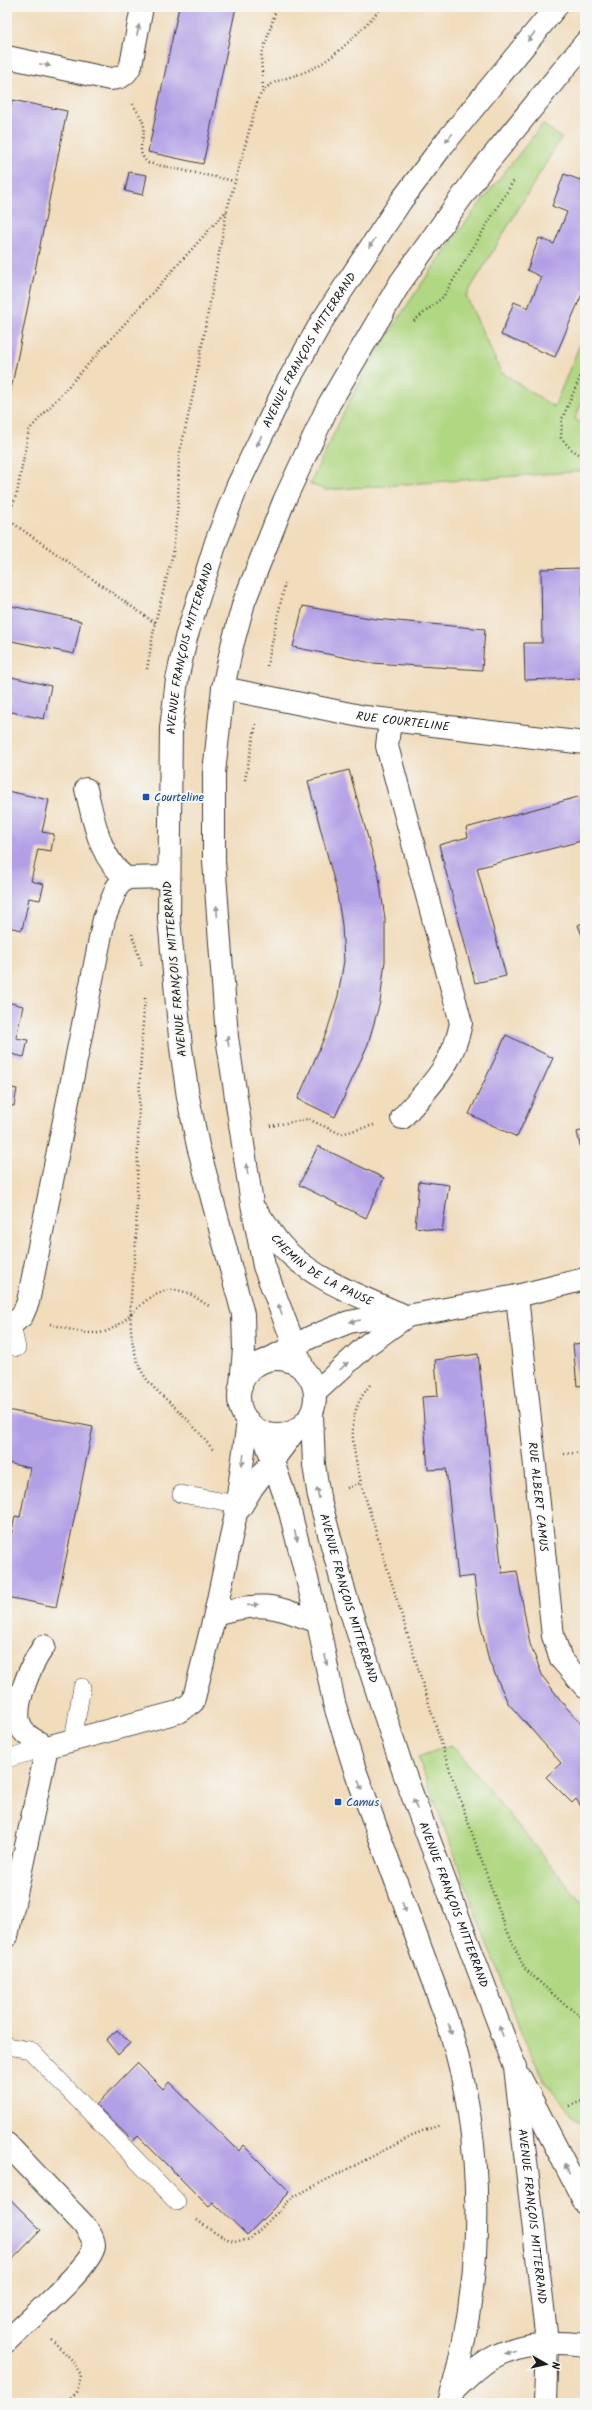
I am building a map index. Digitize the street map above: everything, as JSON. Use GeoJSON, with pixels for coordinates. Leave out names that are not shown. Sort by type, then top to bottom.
{"type":"FeatureCollection","features":[{"type":"Feature","properties":{"kind":"street"},"geometry":{"type":"LineString","coordinates":[[7,57],[110,79],[119,78],[127,74],[131,65],[142,7]]}},
{"type":"Feature","properties":{"kind":"street","name":"AVENUE FRANÇOIS MITTERRAND"},"geometry":{"type":"LineString","coordinates":[[241,1385],[244,1349],[243,1314],[198,1146],[188,1097],[175,997],[168,877],[171,728],[177,680],[186,638],[198,598],[238,487],[288,383],[322,321],[360,260],[401,201],[443,145],[556,7]]}},
{"type":"Feature","properties":{"kind":"street"},"geometry":{"type":"LineString","coordinates":[[303,1368],[264,1266],[252,1204],[227,1037],[214,862],[214,773],[223,688],[244,602],[284,501],[329,404],[400,282],[479,173],[585,43]]}},
{"type":"Feature","properties":{"kind":"street","name":"RUE COURTELINE"},"geometry":{"type":"LineString","coordinates":[[223,688],[261,697],[390,721],[585,743]]}},
{"type":"Feature","properties":{"kind":"street"},"geometry":{"type":"LineString","coordinates":[[390,721],[387,746],[461,1023],[458,1036],[443,1072],[402,1118]]}},
{"type":"Feature","properties":{"kind":"street"},"geometry":{"type":"LineString","coordinates":[[86,789],[103,847],[115,870],[126,878],[168,877]]}},
{"type":"Feature","properties":{"kind":"street"},"geometry":{"type":"LineString","coordinates":[[14,1323],[28,1302],[104,919],[117,887],[126,878]]}},
{"type":"Feature","properties":{"kind":"street","name":"CHEMIN DE LA PAUSE"},"geometry":{"type":"LineString","coordinates":[[252,1204],[277,1241],[293,1256],[316,1272],[360,1297],[407,1316]]}},
{"type":"Feature","properties":{"kind":"street","name":"CHEMIN DE LA PAUSE"},"geometry":{"type":"LineString","coordinates":[[267,1360],[294,1345],[349,1322],[377,1317],[407,1316],[517,1296],[585,1279]]}},
{"type":"Feature","properties":{"kind":"street","name":"RUE ALBERT CAMUS"},"geometry":{"type":"LineString","coordinates":[[517,1296],[553,1636],[561,1659],[585,1687]]}},
{"type":"Feature","properties":{"kind":"street","name":"CHEMIN DE LA PAUSE"},"geometry":{"type":"LineString","coordinates":[[316,1392],[367,1345],[407,1316]]}},
{"type":"Feature","properties":{"kind":"street"},"geometry":{"type":"LineString","coordinates":[[236,1511],[272,1459],[294,1432],[304,1425],[312,1415],[316,1392],[309,1375],[303,1368],[292,1361],[280,1358],[267,1360],[256,1365],[247,1374],[241,1385],[239,1398],[241,1410],[255,1427],[272,1459],[289,1508],[318,1622],[334,1703],[385,1857],[446,2017],[458,2053],[465,2088],[476,2179],[478,2226],[475,2273],[452,2399]]}},
{"type":"Feature","properties":{"kind":"street","name":"AVENUE FRANÇOIS MITTERRAND"},"geometry":{"type":"LineString","coordinates":[[312,1415],[314,1465],[319,1497],[346,1597],[404,1773],[515,2067],[547,2342],[545,2403]]}},
{"type":"Feature","properties":{"kind":"street"},"geometry":{"type":"LineString","coordinates":[[255,1427],[283,1435],[294,1432]]}},
{"type":"Feature","properties":{"kind":"street"},"geometry":{"type":"LineString","coordinates":[[44,1646],[34,1661],[26,1679],[18,1711],[19,1721],[25,1733],[46,1747],[186,1708],[193,1702],[197,1691],[215,1614],[255,1427]]}},
{"type":"Feature","properties":{"kind":"street"},"geometry":{"type":"LineString","coordinates":[[215,1614],[246,1606],[262,1604],[279,1608],[318,1622]]}},
{"type":"Feature","properties":{"kind":"street"},"geometry":{"type":"LineString","coordinates":[[7,1936],[46,1747]]}},
{"type":"Feature","properties":{"kind":"street"},"geometry":{"type":"LineString","coordinates":[[515,2067],[585,2203]]}},
{"type":"Feature","properties":{"kind":"street"},"geometry":{"type":"LineString","coordinates":[[7,2144],[85,2226],[92,2235],[94,2245],[86,2265],[29,2318],[7,2341]]}},
{"type":"Feature","properties":{"kind":"street"},"geometry":{"type":"LineString","coordinates":[[452,2399],[483,2364],[521,2348],[547,2342],[585,2345]]}},
{"type":"Feature","properties":{"kind":"lane"},"geometry":{"type":"LineString","coordinates":[[14,1323],[17,1348]]}},
{"type":"Feature","properties":{"kind":"lane"},"geometry":{"type":"LineString","coordinates":[[181,1494],[236,1511]]}},
{"type":"Feature","properties":{"kind":"lane"},"geometry":{"type":"LineString","coordinates":[[73,1740],[82,1687]]}},
{"type":"Feature","properties":{"kind":"lane"},"geometry":{"type":"LineString","coordinates":[[7,1759],[46,1747]]}},
{"type":"Feature","properties":{"kind":"lane"},"geometry":{"type":"LineString","coordinates":[[7,2046],[30,2050],[177,2202]]}},
{"type":"Feature","properties":{"kind":"path"},"geometry":{"type":"LineString","coordinates":[[147,672],[155,623],[173,553],[178,503],[179,456],[192,399],[227,210],[258,99],[263,88],[261,57],[277,7]]}},
{"type":"Feature","properties":{"kind":"path"},"geometry":{"type":"LineString","coordinates":[[263,88],[306,71],[324,62],[382,7]]}},
{"type":"Feature","properties":{"kind":"path"},"geometry":{"type":"LineString","coordinates":[[119,78],[144,126],[140,149],[142,158],[148,163],[234,181]]}},
{"type":"Feature","properties":{"kind":"path"},"geometry":{"type":"LineString","coordinates":[[413,322],[443,297],[517,173]]}},
{"type":"Feature","properties":{"kind":"path"},"geometry":{"type":"LineString","coordinates":[[155,623],[7,520],[17,493],[29,430],[227,210]]}},
{"type":"Feature","properties":{"kind":"path"},"geometry":{"type":"LineString","coordinates":[[585,366],[562,419],[562,438],[571,449],[585,458]]}},
{"type":"Feature","properties":{"kind":"path"},"geometry":{"type":"LineString","coordinates":[[245,788],[261,697],[285,582]]}},
{"type":"Feature","properties":{"kind":"path"},"geometry":{"type":"LineString","coordinates":[[131,927],[144,972]]}},
{"type":"Feature","properties":{"kind":"path"},"geometry":{"type":"LineString","coordinates":[[146,992],[141,1046],[136,1241],[130,1316],[138,1365],[149,1383],[203,1437],[218,1457]]}},
{"type":"Feature","properties":{"kind":"path"},"geometry":{"type":"LineString","coordinates":[[242,1131],[308,1119],[342,1134],[402,1118]]}},
{"type":"Feature","properties":{"kind":"path"},"geometry":{"type":"LineString","coordinates":[[14,1323],[102,1332],[116,1327],[130,1316],[147,1298],[159,1291],[173,1289],[186,1292],[215,1310]]}},
{"type":"Feature","properties":{"kind":"path"},"geometry":{"type":"LineString","coordinates":[[371,1384],[359,1402],[352,1441],[361,1483],[446,1759],[503,1921],[524,1968],[565,2005],[585,2019]]}},
{"type":"Feature","properties":{"kind":"path"},"geometry":{"type":"LineString","coordinates":[[565,2107],[585,2100]]}},
{"type":"Feature","properties":{"kind":"path"},"geometry":{"type":"LineString","coordinates":[[177,2202],[192,2217],[220,2236],[229,2240],[241,2242],[250,2239],[293,2197],[422,2131],[445,2125]]}},
{"type":"Feature","properties":{"kind":"path"},"geometry":{"type":"LineString","coordinates":[[29,2318],[72,2360],[80,2375],[76,2392],[64,2403]]}},
{"type":"Feature","properties":{"kind":"green space"},"geometry":{"type":"Polygon","coordinates":[[[543,124],[561,138],[466,296],[501,372],[554,407],[585,332],[585,394],[575,419],[585,426],[585,471],[326,490],[310,484],[355,391],[397,321],[443,253],[543,124]]]}},
{"type":"Feature","properties":{"kind":"green space"},"geometry":{"type":"Polygon","coordinates":[[[452,1745],[585,1907],[585,2129],[545,2083],[521,2032],[418,1757],[452,1745]]]}},
{"type":"Feature","properties":{"kind":"building"},"geometry":{"type":"Polygon","coordinates":[[[179,7],[236,7],[203,164],[148,152],[179,7]]]}},
{"type":"Feature","properties":{"kind":"building"},"geometry":{"type":"Polygon","coordinates":[[[12,100],[67,111],[8,405],[7,127],[12,100]]]}},
{"type":"Feature","properties":{"kind":"building"},"geometry":{"type":"Polygon","coordinates":[[[585,168],[585,287],[555,357],[501,335],[514,302],[528,308],[541,277],[527,270],[539,238],[554,244],[567,212],[552,206],[564,174],[580,180],[585,168]]]}},
{"type":"Feature","properties":{"kind":"building"},"geometry":{"type":"Polygon","coordinates":[[[129,172],[147,175],[143,195],[125,191],[129,172]]]}},
{"type":"Feature","properties":{"kind":"building"},"geometry":{"type":"Polygon","coordinates":[[[582,568],[585,678],[525,680],[524,643],[542,643],[541,569],[582,568]]]}},
{"type":"Feature","properties":{"kind":"building"},"geometry":{"type":"Polygon","coordinates":[[[7,605],[81,621],[74,654],[7,640],[7,605]]]}},
{"type":"Feature","properties":{"kind":"building"},"geometry":{"type":"Polygon","coordinates":[[[303,606],[375,619],[485,629],[482,670],[372,663],[293,647],[303,606]]]}},
{"type":"Feature","properties":{"kind":"building"},"geometry":{"type":"Polygon","coordinates":[[[7,676],[51,686],[44,719],[7,711],[7,676]]]}},
{"type":"Feature","properties":{"kind":"building"},"geometry":{"type":"Polygon","coordinates":[[[349,770],[379,877],[385,919],[385,961],[380,1002],[368,1044],[335,1117],[298,1099],[327,1031],[338,996],[344,961],[342,925],[336,888],[308,781],[349,770]]]}},
{"type":"Feature","properties":{"kind":"building"},"geometry":{"type":"Polygon","coordinates":[[[7,791],[49,800],[42,832],[54,834],[51,851],[38,849],[31,881],[44,884],[40,900],[29,898],[22,930],[7,927],[7,791]]]}},
{"type":"Feature","properties":{"kind":"building"},"geometry":{"type":"Polygon","coordinates":[[[585,795],[585,840],[477,868],[506,976],[475,983],[439,845],[468,837],[466,828],[585,795]]]}},
{"type":"Feature","properties":{"kind":"building"},"geometry":{"type":"Polygon","coordinates":[[[585,922],[585,943],[578,925],[585,922]]]}},
{"type":"Feature","properties":{"kind":"building"},"geometry":{"type":"Polygon","coordinates":[[[7,1002],[23,1006],[16,1038],[28,1040],[24,1057],[11,1054],[8,1069],[7,1002]]]}},
{"type":"Feature","properties":{"kind":"building"},"geometry":{"type":"Polygon","coordinates":[[[506,1035],[553,1058],[517,1137],[469,1114],[506,1035]]]}},
{"type":"Feature","properties":{"kind":"building"},"geometry":{"type":"Polygon","coordinates":[[[7,1087],[17,1089],[14,1106],[7,1105],[7,1087]]]}},
{"type":"Feature","properties":{"kind":"building"},"geometry":{"type":"Polygon","coordinates":[[[585,1130],[585,1162],[584,1162],[577,1132],[585,1130]]]}},
{"type":"Feature","properties":{"kind":"building"},"geometry":{"type":"Polygon","coordinates":[[[318,1146],[384,1178],[366,1218],[299,1185],[318,1146]]]}},
{"type":"Feature","properties":{"kind":"building"},"geometry":{"type":"Polygon","coordinates":[[[419,1181],[449,1185],[442,1231],[415,1227],[419,1181]]]}},
{"type":"Feature","properties":{"kind":"building"},"geometry":{"type":"Polygon","coordinates":[[[585,1343],[585,1385],[577,1386],[573,1344],[585,1343]]]}},
{"type":"Feature","properties":{"kind":"building"},"geometry":{"type":"Polygon","coordinates":[[[478,1354],[502,1573],[517,1571],[530,1644],[543,1677],[565,1706],[585,1727],[585,1812],[576,1799],[572,1803],[546,1777],[561,1763],[508,1703],[489,1661],[479,1617],[474,1576],[458,1578],[446,1469],[428,1470],[422,1397],[438,1396],[435,1360],[478,1354]]]}},
{"type":"Feature","properties":{"kind":"building"},"geometry":{"type":"Polygon","coordinates":[[[7,1410],[93,1427],[56,1607],[7,1597],[7,1556],[15,1516],[20,1517],[30,1468],[7,1463],[7,1410]]]}},
{"type":"Feature","properties":{"kind":"building"},"geometry":{"type":"Polygon","coordinates":[[[117,2030],[130,2043],[118,2055],[106,2040],[117,2030]]]}},
{"type":"Feature","properties":{"kind":"building"},"geometry":{"type":"Polygon","coordinates":[[[137,2063],[163,2089],[169,2082],[239,2151],[243,2145],[290,2192],[247,2235],[213,2202],[209,2207],[138,2136],[133,2141],[96,2105],[137,2063]]]}},
{"type":"Feature","properties":{"kind":"building"},"geometry":{"type":"Polygon","coordinates":[[[7,2196],[41,2230],[7,2265],[7,2196]]]}},
{"type":"Feature","properties":{"kind":"place","name":"Courteline"},"geometry":{"type":"Point","coordinates":[146,797]}},
{"type":"Feature","properties":{"kind":"place","name":"Camus"},"geometry":{"type":"Point","coordinates":[338,1802]}}]}
